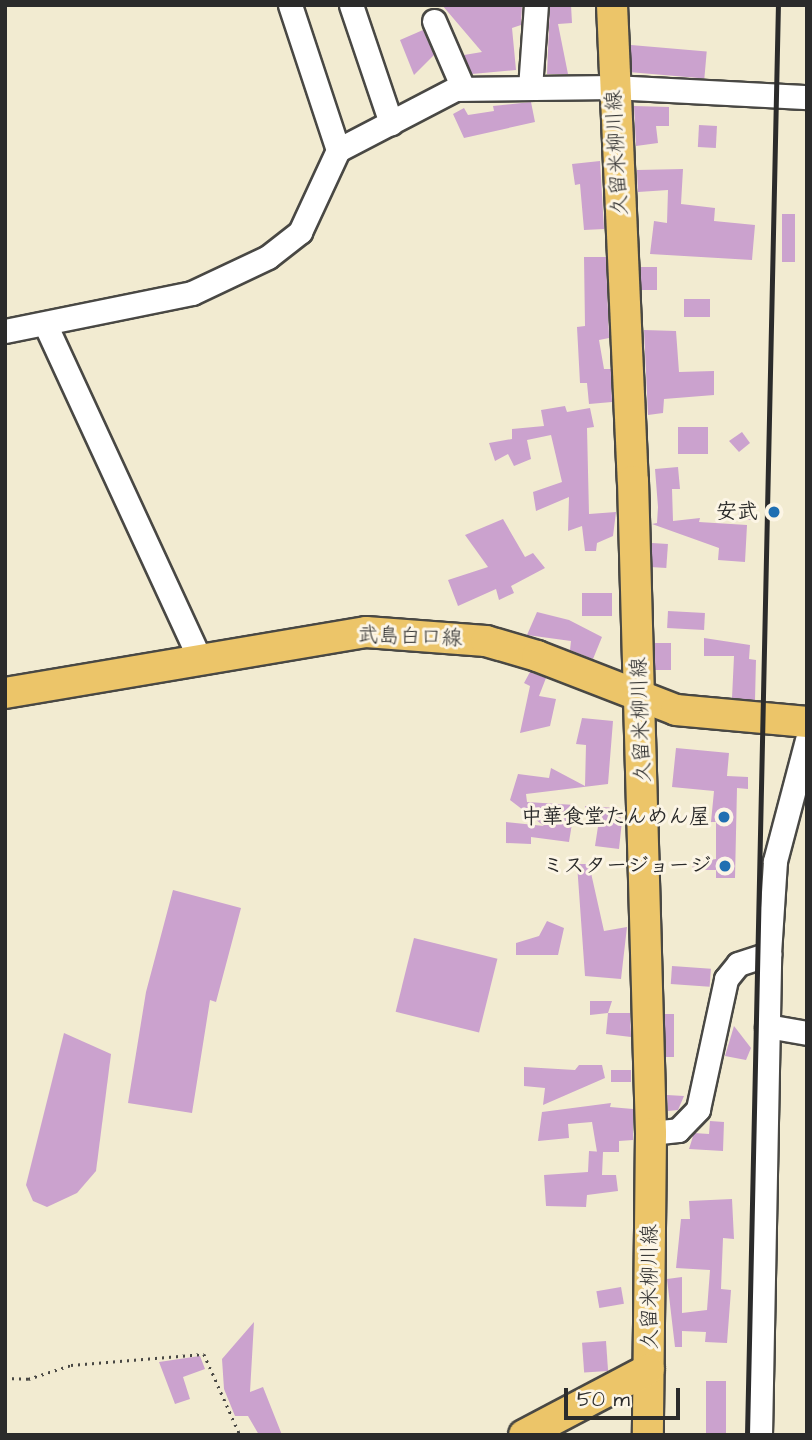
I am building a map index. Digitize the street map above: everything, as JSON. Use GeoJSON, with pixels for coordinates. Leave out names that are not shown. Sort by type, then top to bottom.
{"type":"FeatureCollection","features":[{"type":"Feature","properties":{"kind":"main road","name":"久留米柳川線"},"geometry":{"type":"LineString","coordinates":[[612,5],[640,698],[651,1133],[648,1435]]}},
{"type":"Feature","properties":{"kind":"main road","name":"武島白口線"},"geometry":{"type":"LineString","coordinates":[[5,693],[366,632],[486,641],[537,656],[676,710],[807,722]]}},
{"type":"Feature","properties":{"kind":"main road"},"geometry":{"type":"LineString","coordinates":[[524,1435],[649,1369]]}},
{"type":"Feature","properties":{"kind":"street"},"geometry":{"type":"LineString","coordinates":[[290,5],[338,150]]}},
{"type":"Feature","properties":{"kind":"street"},"geometry":{"type":"LineString","coordinates":[[351,5],[391,123]]}},
{"type":"Feature","properties":{"kind":"street"},"geometry":{"type":"LineString","coordinates":[[530,88],[536,5]]}},
{"type":"Feature","properties":{"kind":"street"},"geometry":{"type":"LineString","coordinates":[[434,21],[463,88]]}},
{"type":"Feature","properties":{"kind":"street"},"geometry":{"type":"LineString","coordinates":[[5,331],[46,326],[192,293],[268,257],[300,232],[338,150],[463,88],[614,87],[807,97]]}},
{"type":"Feature","properties":{"kind":"street"},"geometry":{"type":"LineString","coordinates":[[46,326],[200,660]]}},
{"type":"Feature","properties":{"kind":"street"},"geometry":{"type":"LineString","coordinates":[[760,1435],[767,1026],[775,860],[807,740]]}},
{"type":"Feature","properties":{"kind":"street"},"geometry":{"type":"LineString","coordinates":[[651,1133],[678,1130],[698,1110],[726,979],[738,964],[769,954]]}},
{"type":"Feature","properties":{"kind":"street"},"geometry":{"type":"LineString","coordinates":[[767,1026],[807,1032]]}},
{"type":"Feature","properties":{"kind":"path"},"geometry":{"type":"LineString","coordinates":[[5,1378],[28,1379],[71,1366],[204,1354],[240,1435]]}},
{"type":"Feature","properties":{"kind":"building"},"geometry":{"type":"Polygon","coordinates":[[[442,5],[522,5],[521,25],[512,28],[516,70],[472,74],[464,55],[482,52],[442,5]]]}},
{"type":"Feature","properties":{"kind":"building"},"geometry":{"type":"Polygon","coordinates":[[[550,5],[571,5],[572,23],[558,24],[568,74],[547,74],[550,5]]]}},
{"type":"Feature","properties":{"kind":"building"},"geometry":{"type":"Polygon","coordinates":[[[423,30],[434,55],[414,75],[400,40],[423,30]]]}},
{"type":"Feature","properties":{"kind":"building"},"geometry":{"type":"Polygon","coordinates":[[[631,45],[707,52],[704,79],[629,72],[631,45]]]}},
{"type":"Feature","properties":{"kind":"building"},"geometry":{"type":"Polygon","coordinates":[[[531,102],[535,122],[464,138],[453,114],[464,108],[468,115],[494,111],[493,106],[531,102]]]}},
{"type":"Feature","properties":{"kind":"building"},"geometry":{"type":"Polygon","coordinates":[[[634,106],[669,107],[669,126],[656,126],[658,143],[636,146],[634,106]]]}},
{"type":"Feature","properties":{"kind":"building"},"geometry":{"type":"Polygon","coordinates":[[[699,125],[717,126],[716,148],[698,147],[699,125]]]}},
{"type":"Feature","properties":{"kind":"building"},"geometry":{"type":"Polygon","coordinates":[[[600,161],[604,229],[584,230],[580,184],[575,185],[572,164],[600,161]]]}},
{"type":"Feature","properties":{"kind":"building"},"geometry":{"type":"Polygon","coordinates":[[[683,169],[681,204],[715,208],[714,221],[755,225],[752,260],[650,254],[654,221],[667,223],[668,190],[638,192],[637,170],[683,169]]]}},
{"type":"Feature","properties":{"kind":"building"},"geometry":{"type":"Polygon","coordinates":[[[782,214],[795,214],[795,262],[782,262],[782,214]]]}},
{"type":"Feature","properties":{"kind":"building"},"geometry":{"type":"Polygon","coordinates":[[[584,257],[606,257],[609,338],[599,340],[604,369],[611,369],[612,402],[589,404],[587,383],[580,383],[577,327],[585,326],[584,257]]]}},
{"type":"Feature","properties":{"kind":"building"},"geometry":{"type":"Polygon","coordinates":[[[641,267],[657,267],[657,290],[641,290],[641,267]]]}},
{"type":"Feature","properties":{"kind":"building"},"geometry":{"type":"Polygon","coordinates":[[[684,299],[710,299],[710,317],[684,317],[684,299]]]}},
{"type":"Feature","properties":{"kind":"building"},"geometry":{"type":"Polygon","coordinates":[[[644,330],[676,331],[679,372],[714,371],[714,395],[664,399],[663,413],[648,415],[644,330]]]}},
{"type":"Feature","properties":{"kind":"building"},"geometry":{"type":"Polygon","coordinates":[[[565,406],[567,412],[590,408],[594,427],[587,428],[589,514],[616,512],[613,536],[597,543],[596,551],[585,551],[582,526],[568,531],[569,497],[536,511],[533,492],[562,482],[551,435],[527,440],[531,459],[514,466],[508,454],[495,461],[489,443],[512,439],[512,429],[544,426],[541,410],[565,406]]]}},
{"type":"Feature","properties":{"kind":"building"},"geometry":{"type":"Polygon","coordinates":[[[678,427],[708,427],[708,454],[678,454],[678,427]]]}},
{"type":"Feature","properties":{"kind":"building"},"geometry":{"type":"Polygon","coordinates":[[[742,432],[750,443],[739,452],[729,441],[742,432]]]}},
{"type":"Feature","properties":{"kind":"building"},"geometry":{"type":"Polygon","coordinates":[[[678,467],[680,489],[672,489],[673,521],[700,518],[699,522],[747,525],[745,562],[718,560],[719,548],[652,524],[657,523],[658,507],[655,469],[678,467]]]}},
{"type":"Feature","properties":{"kind":"building"},"geometry":{"type":"Polygon","coordinates":[[[739,503],[754,504],[753,520],[738,519],[739,503]]]}},
{"type":"Feature","properties":{"kind":"building"},"geometry":{"type":"Polygon","coordinates":[[[503,519],[525,557],[533,553],[545,568],[511,586],[514,593],[499,600],[496,589],[458,606],[448,580],[488,567],[465,535],[503,519]]]}},
{"type":"Feature","properties":{"kind":"building"},"geometry":{"type":"Polygon","coordinates":[[[652,543],[668,544],[666,568],[650,567],[652,543]]]}},
{"type":"Feature","properties":{"kind":"building"},"geometry":{"type":"Polygon","coordinates":[[[582,593],[612,593],[612,616],[582,616],[582,593]]]}},
{"type":"Feature","properties":{"kind":"building"},"geometry":{"type":"Polygon","coordinates":[[[668,611],[705,613],[704,630],[667,628],[668,611]]]}},
{"type":"Feature","properties":{"kind":"building"},"geometry":{"type":"Polygon","coordinates":[[[537,612],[569,620],[602,637],[593,659],[570,650],[571,641],[527,635],[537,612]]]}},
{"type":"Feature","properties":{"kind":"building"},"geometry":{"type":"Polygon","coordinates":[[[704,638],[750,645],[749,659],[756,660],[755,700],[732,698],[734,656],[704,656],[704,638]]]}},
{"type":"Feature","properties":{"kind":"building"},"geometry":{"type":"Polygon","coordinates":[[[655,643],[671,643],[671,670],[655,670],[655,643]]]}},
{"type":"Feature","properties":{"kind":"building"},"geometry":{"type":"Polygon","coordinates":[[[530,672],[546,678],[539,696],[556,699],[550,726],[520,733],[530,686],[524,683],[530,672]]]}},
{"type":"Feature","properties":{"kind":"building"},"geometry":{"type":"Polygon","coordinates":[[[582,718],[613,721],[608,784],[526,794],[527,802],[575,805],[569,842],[531,837],[531,844],[506,843],[506,822],[544,826],[510,800],[518,774],[549,778],[551,768],[585,786],[586,745],[576,744],[582,718]]]}},
{"type":"Feature","properties":{"kind":"building"},"geometry":{"type":"Polygon","coordinates":[[[676,748],[729,753],[727,776],[748,777],[748,789],[737,788],[735,878],[716,878],[716,870],[693,870],[692,863],[716,859],[716,822],[711,822],[714,791],[672,787],[676,748]]]}},
{"type":"Feature","properties":{"kind":"building"},"geometry":{"type":"Polygon","coordinates":[[[585,806],[617,808],[622,821],[619,849],[595,846],[599,820],[587,820],[585,806]]]}},
{"type":"Feature","properties":{"kind":"building"},"geometry":{"type":"Polygon","coordinates":[[[577,864],[589,864],[604,931],[627,927],[621,979],[585,976],[577,864]]]}},
{"type":"Feature","properties":{"kind":"building"},"geometry":{"type":"Polygon","coordinates":[[[173,890],[241,908],[216,1002],[210,1000],[192,1113],[128,1103],[146,992],[173,890]]]}},
{"type":"Feature","properties":{"kind":"building"},"geometry":{"type":"Polygon","coordinates":[[[547,921],[564,928],[558,955],[516,955],[516,943],[539,936],[547,921]]]}},
{"type":"Feature","properties":{"kind":"building"},"geometry":{"type":"Polygon","coordinates":[[[414,938],[497,959],[479,1033],[396,1012],[414,938]]]}},
{"type":"Feature","properties":{"kind":"building"},"geometry":{"type":"Polygon","coordinates":[[[672,966],[711,969],[710,987],[671,984],[672,966]]]}},
{"type":"Feature","properties":{"kind":"building"},"geometry":{"type":"Polygon","coordinates":[[[590,1001],[612,1001],[608,1013],[590,1015],[590,1001]]]}},
{"type":"Feature","properties":{"kind":"building"},"geometry":{"type":"Polygon","coordinates":[[[608,1013],[630,1013],[631,1037],[606,1034],[608,1013]]]}},
{"type":"Feature","properties":{"kind":"building"},"geometry":{"type":"Polygon","coordinates":[[[665,1014],[674,1014],[674,1057],[665,1057],[665,1014]]]}},
{"type":"Feature","properties":{"kind":"building"},"geometry":{"type":"Polygon","coordinates":[[[734,1026],[751,1048],[746,1060],[725,1056],[734,1026]]]}},
{"type":"Feature","properties":{"kind":"building"},"geometry":{"type":"Polygon","coordinates":[[[64,1033],[111,1054],[96,1171],[77,1193],[47,1207],[33,1201],[26,1185],[64,1033]]]}},
{"type":"Feature","properties":{"kind":"building"},"geometry":{"type":"Polygon","coordinates":[[[579,1065],[602,1065],[605,1078],[543,1105],[545,1088],[524,1086],[524,1067],[575,1070],[579,1065]]]}},
{"type":"Feature","properties":{"kind":"building"},"geometry":{"type":"Polygon","coordinates":[[[611,1070],[631,1070],[631,1082],[611,1082],[611,1070]]]}},
{"type":"Feature","properties":{"kind":"building"},"geometry":{"type":"Polygon","coordinates":[[[667,1095],[684,1096],[678,1110],[668,1111],[667,1095]]]}},
{"type":"Feature","properties":{"kind":"building"},"geometry":{"type":"Polygon","coordinates":[[[611,1103],[610,1107],[633,1109],[633,1140],[619,1141],[619,1152],[597,1152],[592,1122],[568,1124],[569,1138],[538,1141],[542,1112],[611,1103]]]}},
{"type":"Feature","properties":{"kind":"building"},"geometry":{"type":"Polygon","coordinates":[[[710,1121],[724,1122],[723,1151],[689,1149],[694,1133],[709,1134],[710,1121]]]}},
{"type":"Feature","properties":{"kind":"building"},"geometry":{"type":"Polygon","coordinates":[[[589,1151],[603,1152],[602,1175],[616,1175],[618,1191],[587,1195],[586,1207],[546,1206],[544,1175],[588,1172],[589,1151]]]}},
{"type":"Feature","properties":{"kind":"building"},"geometry":{"type":"Polygon","coordinates":[[[732,1199],[734,1239],[723,1238],[721,1289],[731,1290],[727,1343],[705,1342],[706,1332],[682,1331],[682,1347],[675,1347],[667,1279],[682,1277],[682,1313],[707,1310],[710,1270],[676,1268],[681,1219],[690,1219],[689,1201],[732,1199]]]}},
{"type":"Feature","properties":{"kind":"building"},"geometry":{"type":"Polygon","coordinates":[[[621,1287],[624,1304],[599,1308],[596,1291],[621,1287]]]}},
{"type":"Feature","properties":{"kind":"building"},"geometry":{"type":"Polygon","coordinates":[[[254,1322],[250,1392],[263,1387],[282,1435],[259,1435],[248,1416],[235,1416],[224,1389],[222,1359],[254,1322]]]}},
{"type":"Feature","properties":{"kind":"building"},"geometry":{"type":"Polygon","coordinates":[[[606,1341],[608,1371],[584,1373],[582,1343],[606,1341]]]}},
{"type":"Feature","properties":{"kind":"building"},"geometry":{"type":"Polygon","coordinates":[[[200,1356],[205,1369],[183,1377],[190,1399],[175,1404],[159,1362],[200,1356]]]}},
{"type":"Feature","properties":{"kind":"building"},"geometry":{"type":"Polygon","coordinates":[[[706,1381],[726,1381],[726,1435],[706,1435],[706,1381]]]}},
{"type":"Feature","properties":{"kind":"railway"},"geometry":{"type":"LineString","coordinates":[[747,1435],[778,5]]}},
{"type":"Feature","properties":{"kind":"place","name":"安武"},"geometry":{"type":"Point","coordinates":[774,512]}},
{"type":"Feature","properties":{"kind":"place","name":"中華食堂たんめん屋"},"geometry":{"type":"Point","coordinates":[724,817]}},
{"type":"Feature","properties":{"kind":"place","name":"ミスタージョージ"},"geometry":{"type":"Point","coordinates":[725,866]}}]}
